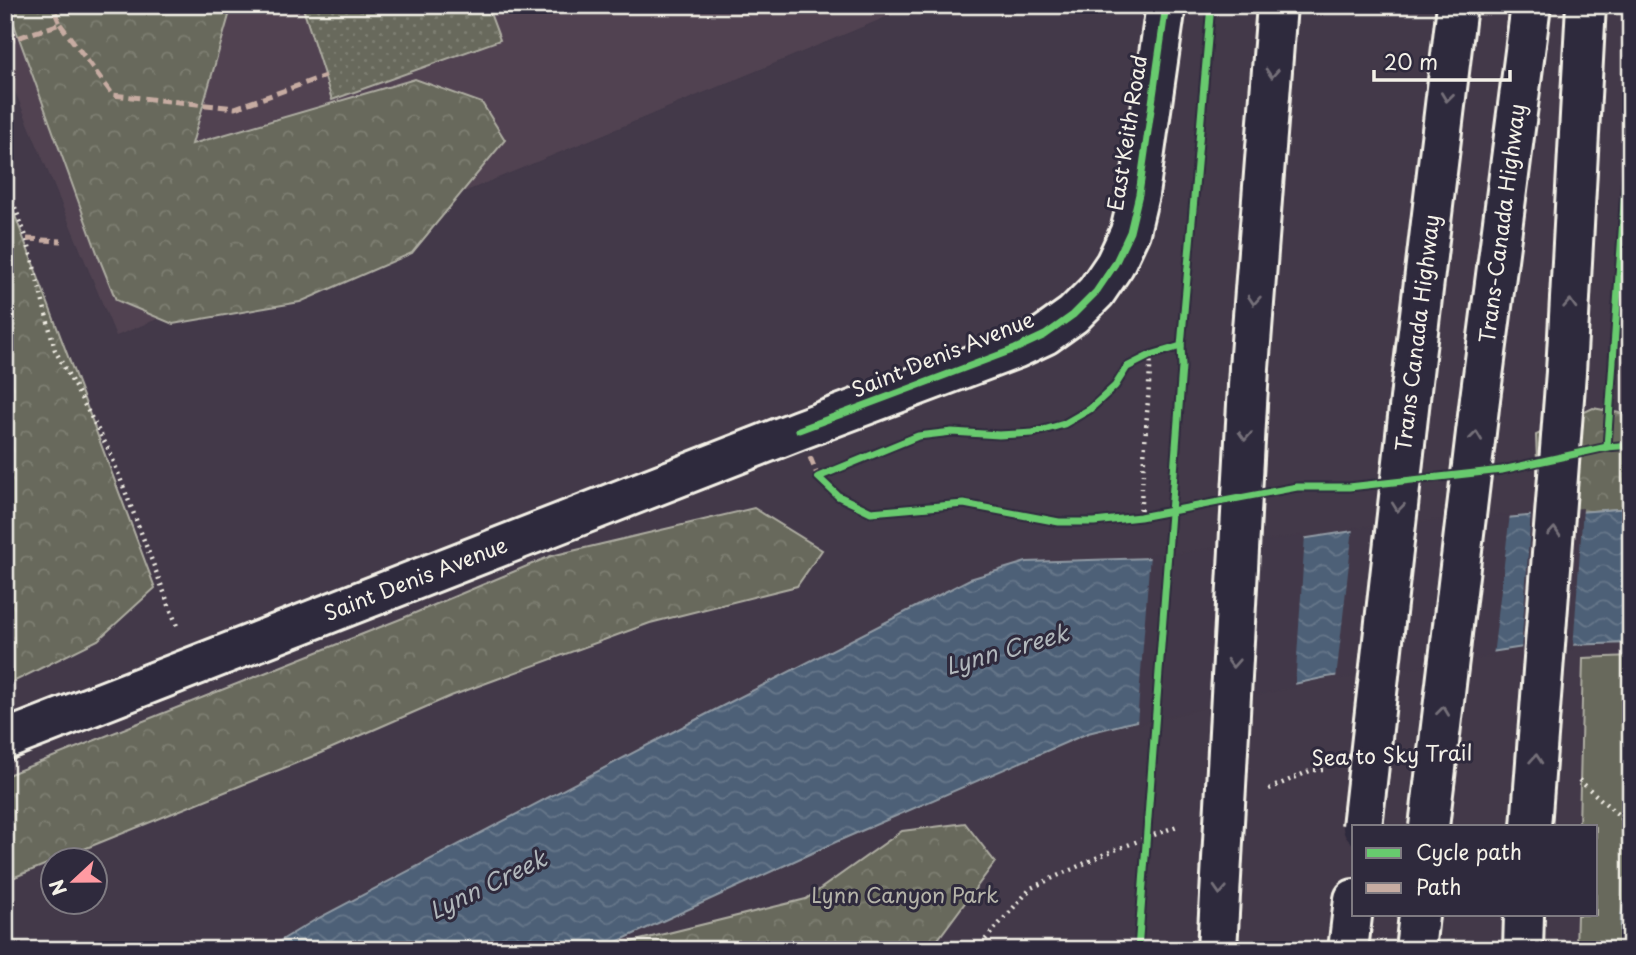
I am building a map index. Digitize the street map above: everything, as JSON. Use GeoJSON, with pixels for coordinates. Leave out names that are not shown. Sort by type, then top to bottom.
{"type":"FeatureCollection","features":[{"type":"Feature","properties":{"kind":"main road","name":"East Keith Road"},"geometry":{"type":"LineString","coordinates":[[1115,264],[1130,232],[1139,194],[1166,5]]}},
{"type":"Feature","properties":{"kind":"main road"},"geometry":{"type":"LineString","coordinates":[[1217,950],[1249,368],[1277,5]]}},
{"type":"Feature","properties":{"kind":"main road","name":"Trans Canada Highway"},"geometry":{"type":"LineString","coordinates":[[1362,825],[1457,5]]}},
{"type":"Feature","properties":{"kind":"main road","name":"Trans-Canada Highway"},"geometry":{"type":"LineString","coordinates":[[1429,825],[1531,5]]}},
{"type":"Feature","properties":{"kind":"main road"},"geometry":{"type":"LineString","coordinates":[[1531,825],[1566,372],[1586,5]]}},
{"type":"Feature","properties":{"kind":"main road","name":"Saint Denis Avenue"},"geometry":{"type":"LineString","coordinates":[[5,740],[799,430],[1015,349],[1045,335],[1073,315],[1096,292],[1115,264]]}},
{"type":"Feature","properties":{"kind":"main road"},"geometry":{"type":"LineString","coordinates":[[1348,950],[1352,916]]}},
{"type":"Feature","properties":{"kind":"main road"},"geometry":{"type":"LineString","coordinates":[[1416,950],[1419,916]]}},
{"type":"Feature","properties":{"kind":"main road"},"geometry":{"type":"LineString","coordinates":[[1522,950],[1524,916]]}},
{"type":"Feature","properties":{"kind":"path"},"geometry":{"type":"LineString","coordinates":[[5,181],[27,239],[55,349],[110,452],[192,666]]}},
{"type":"Feature","properties":{"kind":"path"},"geometry":{"type":"LineString","coordinates":[[1139,361],[1161,352]]}},
{"type":"Feature","properties":{"kind":"path"},"geometry":{"type":"LineString","coordinates":[[1140,517],[1151,355]]}},
{"type":"Feature","properties":{"kind":"path"},"geometry":{"type":"LineString","coordinates":[[1128,518],[1153,515]]}},
{"type":"Feature","properties":{"kind":"path"},"geometry":{"type":"LineString","coordinates":[[1575,776],[1623,818],[1631,821]]}},
{"type":"Feature","properties":{"kind":"path"},"geometry":{"type":"LineString","coordinates":[[976,950],[1031,888],[1107,853],[1191,821]]}},
{"type":"Feature","properties":{"kind":"path"},"geometry":{"type":"LineString","coordinates":[[1145,853],[1147,825]]}},
{"type":"Feature","properties":{"kind":"shaded area"},"geometry":{"type":"Polygon","coordinates":[[[5,5],[915,5],[116,336],[5,67],[5,5]]]}},
{"type":"Feature","properties":{"kind":"green space"},"geometry":{"type":"Polygon","coordinates":[[[7,5],[232,5],[192,144],[415,79],[482,103],[505,140],[412,253],[300,302],[173,324],[116,300],[7,5]]]}},
{"type":"Feature","properties":{"kind":"green space"},"geometry":{"type":"Polygon","coordinates":[[[302,5],[487,5],[500,40],[332,100],[302,5]]]}},
{"type":"Feature","properties":{"kind":"green space"},"geometry":{"type":"Polygon","coordinates":[[[5,189],[155,588],[98,640],[5,686],[5,585],[8,572],[5,565],[5,189]]]}},
{"type":"Feature","properties":{"kind":"green space"},"geometry":{"type":"Polygon","coordinates":[[[1593,408],[1631,415],[1631,508],[1539,515],[1536,435],[1593,408]]]}},
{"type":"Feature","properties":{"kind":"green space"},"geometry":{"type":"Polygon","coordinates":[[[754,508],[822,550],[797,586],[650,623],[451,696],[316,755],[91,846],[38,846],[38,868],[5,881],[5,776],[403,618],[551,556],[754,508]]]}},
{"type":"Feature","properties":{"kind":"green space"},"geometry":{"type":"Polygon","coordinates":[[[1631,656],[1631,950],[1576,950],[1577,916],[1598,916],[1598,825],[1579,825],[1583,658],[1631,656]]]}},
{"type":"Feature","properties":{"kind":"green space","name":"Lynn Canyon Park"},"geometry":{"type":"Polygon","coordinates":[[[965,823],[995,862],[930,950],[599,950],[806,899],[902,831],[965,823]]]}},
{"type":"Feature","properties":{"kind":"water","name":"Lynn Creek"},"geometry":{"type":"Polygon","coordinates":[[[1631,508],[1631,643],[1530,646],[1327,677],[1088,733],[838,841],[599,950],[265,950],[315,920],[970,579],[1026,562],[1183,557],[1353,531],[1631,508]]]}},
{"type":"Feature","properties":{"kind":"water"},"geometry":{"type":"Polygon","coordinates":[[[1631,875],[1631,950],[1620,950],[1621,916],[1631,875]]]}},
{"type":"Feature","properties":{"kind":"pier"},"geometry":{"type":"Polygon","coordinates":[[[1583,508],[1573,649],[1521,651],[1531,512],[1583,508]]]}},
{"type":"Feature","properties":{"kind":"pier"},"geometry":{"type":"Polygon","coordinates":[[[1510,514],[1493,656],[1336,679],[1353,528],[1510,514]]]}},
{"type":"Feature","properties":{"kind":"pier"},"geometry":{"type":"Polygon","coordinates":[[[1305,535],[1295,687],[1137,724],[1150,554],[1182,553],[1305,535]]]}},
{"type":"Feature","properties":{"kind":"marked path"},"geometry":{"type":"LineString","coordinates":[[5,42],[60,24],[52,5]]}},
{"type":"Feature","properties":{"kind":"marked path"},"geometry":{"type":"LineString","coordinates":[[60,24],[113,95],[235,108],[325,76]]}},
{"type":"Feature","properties":{"kind":"marked path"},"geometry":{"type":"LineString","coordinates":[[27,239],[61,241]]}},
{"type":"Feature","properties":{"kind":"marked path"},"geometry":{"type":"LineString","coordinates":[[810,457],[818,477]]}},
{"type":"Feature","properties":{"kind":"cycle path"},"geometry":{"type":"LineString","coordinates":[[799,430],[1015,349],[1045,335],[1073,315],[1096,292],[1115,264],[1130,232],[1139,194],[1166,5]]}},
{"type":"Feature","properties":{"kind":"cycle path"},"geometry":{"type":"LineString","coordinates":[[1138,950],[1182,367],[1181,346],[1211,5]]}},
{"type":"Feature","properties":{"kind":"cycle path"},"geometry":{"type":"LineString","coordinates":[[1607,447],[1628,147],[1631,145]]}},
{"type":"Feature","properties":{"kind":"cycle path"},"geometry":{"type":"LineString","coordinates":[[1181,346],[1151,355],[1127,367],[1115,386],[1090,409],[1064,424],[1033,433],[999,435],[952,432],[918,436],[818,477],[838,496],[871,512],[964,504],[1059,522],[1094,522],[1140,517],[1297,487],[1349,487],[1502,470],[1607,447],[1631,445]]}}]}
